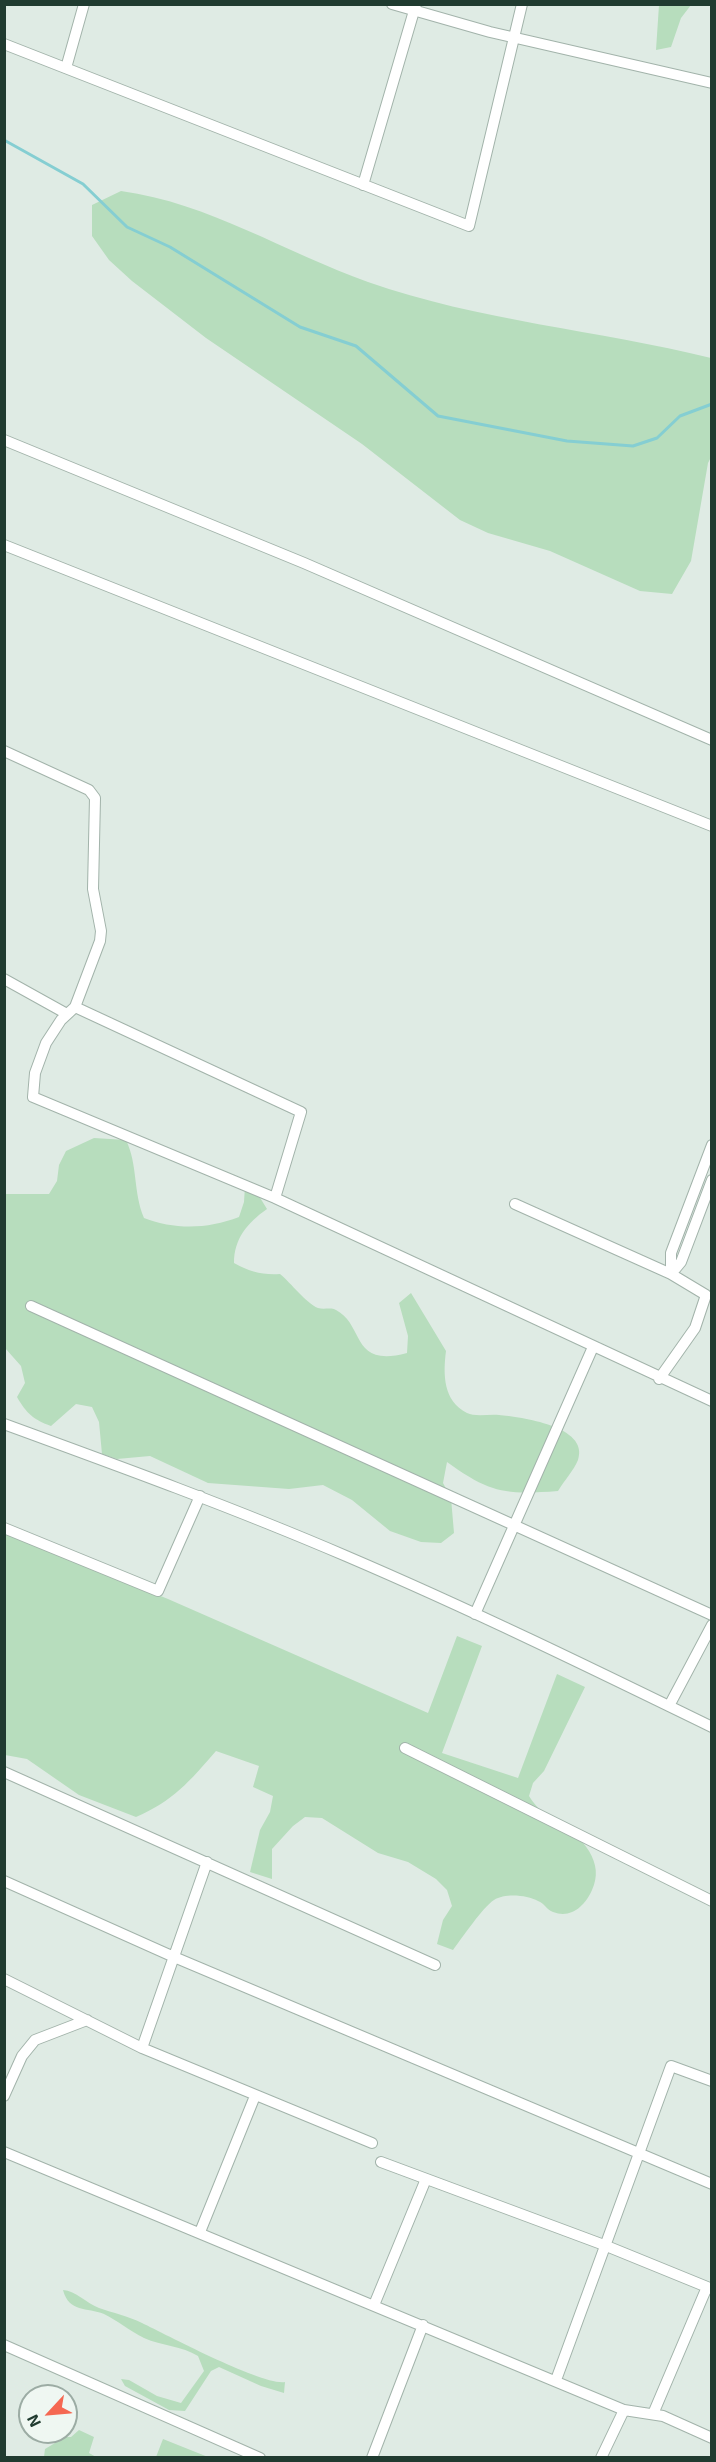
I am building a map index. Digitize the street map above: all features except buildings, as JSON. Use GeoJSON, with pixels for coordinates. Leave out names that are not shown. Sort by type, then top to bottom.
{"type":"FeatureCollection","features":[{"type":"Feature","properties":{"kind":"street"},"geometry":{"type":"LineString","coordinates":[[66,68],[84,4]]}},
{"type":"Feature","properties":{"kind":"street"},"geometry":{"type":"LineString","coordinates":[[392,4],[416,7],[516,37],[711,82]]}},
{"type":"Feature","properties":{"kind":"street"},"geometry":{"type":"LineString","coordinates":[[4,44],[470,226],[522,4]]}},
{"type":"Feature","properties":{"kind":"street"},"geometry":{"type":"LineString","coordinates":[[363,185],[416,7]]}},
{"type":"Feature","properties":{"kind":"street"},"geometry":{"type":"LineString","coordinates":[[4,440],[304,563],[711,740]]}},
{"type":"Feature","properties":{"kind":"street"},"geometry":{"type":"LineString","coordinates":[[4,545],[711,825]]}},
{"type":"Feature","properties":{"kind":"street"},"geometry":{"type":"LineString","coordinates":[[4,751],[94,794],[93,889],[101,931],[71,1011],[46,1043],[35,1073],[33,1097],[275,1198],[658,1379],[711,1401]]}},
{"type":"Feature","properties":{"kind":"street"},"geometry":{"type":"LineString","coordinates":[[4,979],[71,1011],[301,1112],[275,1198]]}},
{"type":"Feature","properties":{"kind":"street"},"geometry":{"type":"LineString","coordinates":[[671,1274],[671,1254],[711,1145]]}},
{"type":"Feature","properties":{"kind":"street"},"geometry":{"type":"LineString","coordinates":[[671,1274],[681,1262],[711,1180]]}},
{"type":"Feature","properties":{"kind":"street"},"geometry":{"type":"LineString","coordinates":[[515,1204],[671,1274],[709,1296],[695,1329],[658,1379]]}},
{"type":"Feature","properties":{"kind":"street"},"geometry":{"type":"LineString","coordinates":[[31,1306],[514,1522],[711,1614]]}},
{"type":"Feature","properties":{"kind":"street"},"geometry":{"type":"LineString","coordinates":[[475,1614],[593,1347]]}},
{"type":"Feature","properties":{"kind":"street"},"geometry":{"type":"LineString","coordinates":[[4,1424],[200,1496],[347,1557],[475,1614],[711,1727]]}},
{"type":"Feature","properties":{"kind":"street"},"geometry":{"type":"LineString","coordinates":[[4,1528],[158,1590],[200,1496]]}},
{"type":"Feature","properties":{"kind":"street"},"geometry":{"type":"LineString","coordinates":[[669,1706],[711,1625]]}},
{"type":"Feature","properties":{"kind":"street"},"geometry":{"type":"LineString","coordinates":[[405,1748],[711,1901]]}},
{"type":"Feature","properties":{"kind":"street"},"geometry":{"type":"LineString","coordinates":[[4,1772],[435,1965]]}},
{"type":"Feature","properties":{"kind":"street"},"geometry":{"type":"LineString","coordinates":[[142,2048],[207,1862]]}},
{"type":"Feature","properties":{"kind":"street"},"geometry":{"type":"LineString","coordinates":[[4,1881],[174,1957],[711,2184]]}},
{"type":"Feature","properties":{"kind":"street"},"geometry":{"type":"LineString","coordinates":[[4,1979],[142,2048],[372,2143]]}},
{"type":"Feature","properties":{"kind":"street"},"geometry":{"type":"LineString","coordinates":[[4,2097],[22,2056],[35,2040],[87,2020]]}},
{"type":"Feature","properties":{"kind":"street"},"geometry":{"type":"LineString","coordinates":[[556,2380],[671,2066],[711,2081]]}},
{"type":"Feature","properties":{"kind":"street"},"geometry":{"type":"LineString","coordinates":[[200,2232],[255,2096]]}},
{"type":"Feature","properties":{"kind":"street"},"geometry":{"type":"LineString","coordinates":[[4,2152],[624,2410],[653,2414],[711,2438]]}},
{"type":"Feature","properties":{"kind":"street"},"geometry":{"type":"LineString","coordinates":[[381,2162],[604,2245],[709,2288],[653,2414]]}},
{"type":"Feature","properties":{"kind":"street"},"geometry":{"type":"LineString","coordinates":[[374,2305],[426,2179]]}},
{"type":"Feature","properties":{"kind":"street"},"geometry":{"type":"LineString","coordinates":[[372,2457],[423,2325]]}},
{"type":"Feature","properties":{"kind":"street"},"geometry":{"type":"LineString","coordinates":[[4,2345],[260,2457]]}},
{"type":"Feature","properties":{"kind":"street"},"geometry":{"type":"LineString","coordinates":[[601,2457],[624,2410]]}},
{"type":"Feature","properties":{"kind":"green space"},"geometry":{"type":"Polygon","coordinates":[[[659,5],[691,5],[681,18],[671,47],[656,50],[659,5]]]}},
{"type":"Feature","properties":{"kind":"green space"},"geometry":{"type":"Polygon","coordinates":[[[121,191],[154,197],[216,217],[337,270],[410,295],[496,316],[711,358],[711,457],[708,463],[691,561],[672,594],[640,591],[550,551],[488,533],[460,520],[362,444],[206,338],[132,281],[109,260],[92,236],[92,205],[121,191]]]}},
{"type":"Feature","properties":{"kind":"green space"},"geometry":{"type":"Polygon","coordinates":[[[94,1138],[126,1140],[130,1149],[138,1198],[144,1218],[168,1225],[215,1224],[239,1217],[244,1202],[245,1186],[259,1196],[267,1209],[243,1232],[236,1246],[234,1263],[256,1272],[280,1274],[313,1305],[320,1309],[336,1310],[345,1317],[367,1350],[376,1355],[389,1356],[407,1353],[408,1336],[399,1303],[411,1293],[446,1351],[446,1386],[459,1408],[474,1415],[499,1415],[536,1421],[564,1431],[574,1439],[579,1448],[578,1460],[558,1491],[524,1493],[499,1490],[475,1480],[447,1462],[443,1483],[451,1498],[454,1533],[441,1543],[421,1542],[390,1531],[352,1500],[323,1485],[289,1489],[208,1483],[150,1456],[117,1459],[102,1454],[99,1422],[92,1407],[76,1404],[51,1426],[27,1412],[17,1397],[25,1383],[21,1366],[5,1348],[4,1194],[49,1194],[57,1181],[59,1165],[66,1151],[94,1138]]]}},
{"type":"Feature","properties":{"kind":"green space"},"geometry":{"type":"Polygon","coordinates":[[[4,1533],[168,1599],[428,1713],[457,1636],[482,1646],[442,1753],[518,1778],[557,1674],[585,1687],[544,1771],[533,1783],[529,1796],[543,1812],[576,1836],[589,1851],[594,1861],[596,1875],[589,1896],[577,1910],[566,1914],[553,1912],[540,1902],[528,1897],[499,1898],[484,1909],[453,1950],[437,1944],[443,1920],[452,1906],[447,1890],[436,1879],[408,1862],[378,1853],[322,1818],[305,1817],[293,1826],[272,1849],[272,1879],[250,1872],[260,1830],[270,1812],[273,1796],[253,1787],[259,1766],[216,1751],[198,1772],[171,1797],[136,1817],[79,1795],[27,1759],[5,1755],[4,1533]]]}},
{"type":"Feature","properties":{"kind":"green space"},"geometry":{"type":"Polygon","coordinates":[[[63,2290],[99,2308],[137,2321],[237,2368],[274,2381],[285,2382],[284,2393],[261,2386],[219,2367],[211,2371],[185,2411],[169,2410],[125,2386],[121,2379],[129,2380],[157,2396],[181,2403],[204,2371],[198,2356],[144,2338],[104,2314],[74,2306],[63,2290]]]}},
{"type":"Feature","properties":{"kind":"green space"},"geometry":{"type":"Polygon","coordinates":[[[78,2431],[94,2437],[89,2453],[96,2457],[44,2457],[45,2449],[53,2444],[78,2444],[78,2431]]]}},
{"type":"Feature","properties":{"kind":"green space"},"geometry":{"type":"Polygon","coordinates":[[[163,2439],[208,2457],[156,2457],[163,2439]]]}},
{"type":"Feature","properties":{"kind":"waterway"},"geometry":{"type":"LineString","coordinates":[[4,140],[83,184],[127,227],[170,247],[300,327],[356,346],[438,416],[567,441],[633,446],[657,438],[680,416],[712,404]]}}]}
